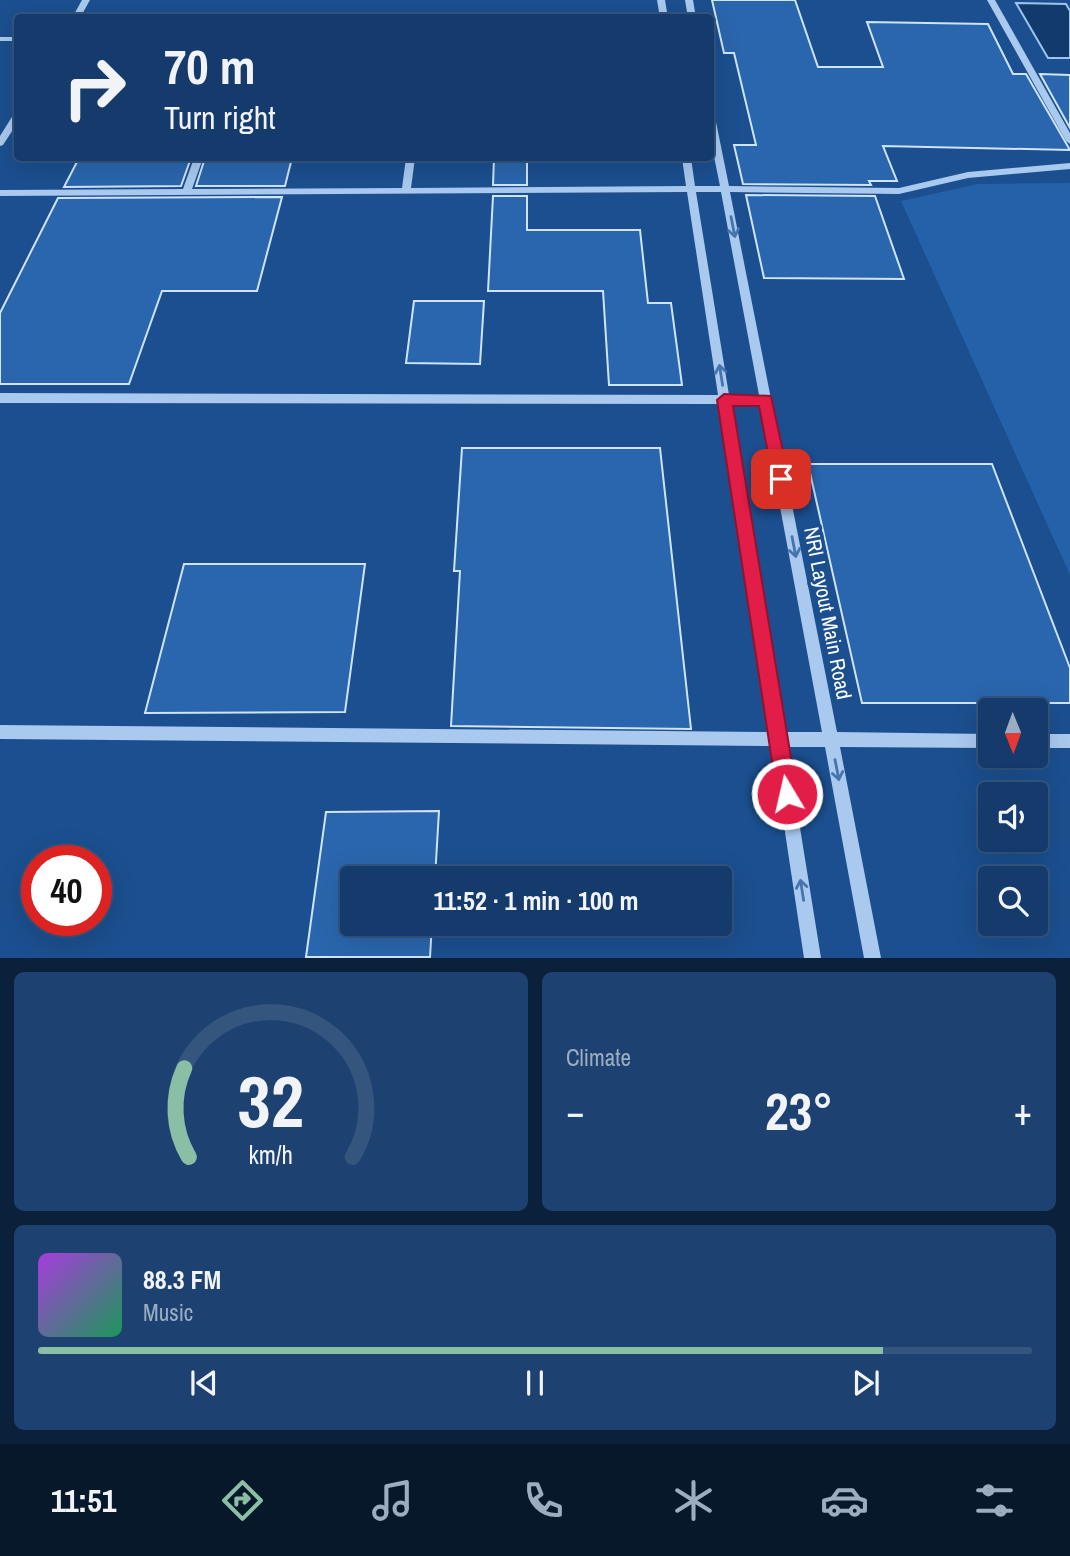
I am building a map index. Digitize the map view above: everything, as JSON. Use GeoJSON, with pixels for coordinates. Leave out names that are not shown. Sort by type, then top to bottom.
{"type":"FeatureCollection","features":[{"type":"Feature","properties":{"kind":"street"},"geometry":{"type":"LineString","coordinates":[[0,143],[14,120]]}},
{"type":"Feature","properties":{"kind":"street","name":"NRI Layout Main Road"},"geometry":{"type":"LineString","coordinates":[[714,133],[873,957]]}},
{"type":"Feature","properties":{"kind":"street"},"geometry":{"type":"LineString","coordinates":[[186,193],[197,161]]}},
{"type":"Feature","properties":{"kind":"street"},"geometry":{"type":"LineString","coordinates":[[406,191],[410,161]]}},
{"type":"Feature","properties":{"kind":"street"},"geometry":{"type":"LineString","coordinates":[[686,161],[813,957]]}},
{"type":"Feature","properties":{"kind":"street"},"geometry":{"type":"LineString","coordinates":[[0,193],[691,189],[899,191],[968,175],[1070,166]]}},
{"type":"Feature","properties":{"kind":"street"},"geometry":{"type":"LineString","coordinates":[[0,398],[766,400]]}},
{"type":"Feature","properties":{"kind":"street"},"geometry":{"type":"LineString","coordinates":[[0,732],[978,741]]}},
{"type":"Feature","properties":{"kind":"street"},"geometry":{"type":"LineString","coordinates":[[1048,741],[1070,741]]}},
{"type":"Feature","properties":{"kind":"lane"},"geometry":{"type":"LineString","coordinates":[[991,0],[1070,141]]}},
{"type":"Feature","properties":{"kind":"shaded area"},"geometry":{"type":"Polygon","coordinates":[[[1016,3],[1066,4],[1070,11],[1070,58],[1048,58],[1016,3]]]}},
{"type":"Feature","properties":{"kind":"shaded area"},"geometry":{"type":"Polygon","coordinates":[[[1070,183],[1070,575],[901,201],[978,184],[1070,183]]]}},
{"type":"Feature","properties":{"kind":"building"},"geometry":{"type":"Polygon","coordinates":[[[712,0],[795,0],[818,67],[883,67],[867,22],[988,24],[1013,74],[1026,74],[1070,150],[883,146],[897,181],[869,181],[871,185],[743,184],[734,145],[756,145],[734,53],[724,53],[712,0]]]}},
{"type":"Feature","properties":{"kind":"building"},"geometry":{"type":"Polygon","coordinates":[[[1040,74],[1070,75],[1070,128],[1040,74]]]}},
{"type":"Feature","properties":{"kind":"building"},"geometry":{"type":"Polygon","coordinates":[[[77,161],[190,161],[181,186],[64,187],[77,161]]]}},
{"type":"Feature","properties":{"kind":"building"},"geometry":{"type":"Polygon","coordinates":[[[204,161],[291,161],[285,186],[196,186],[204,161]]]}},
{"type":"Feature","properties":{"kind":"building"},"geometry":{"type":"Polygon","coordinates":[[[494,161],[527,161],[527,185],[493,185],[494,161]]]}},
{"type":"Feature","properties":{"kind":"building"},"geometry":{"type":"Polygon","coordinates":[[[746,195],[875,196],[904,279],[764,278],[746,195]]]}},
{"type":"Feature","properties":{"kind":"building"},"geometry":{"type":"Polygon","coordinates":[[[493,196],[527,196],[527,230],[640,230],[648,303],[671,303],[682,385],[609,385],[603,291],[488,291],[493,196]]]}},
{"type":"Feature","properties":{"kind":"building"},"geometry":{"type":"Polygon","coordinates":[[[282,197],[257,291],[162,291],[129,384],[0,384],[0,313],[58,198],[282,197]]]}},
{"type":"Feature","properties":{"kind":"building"},"geometry":{"type":"Polygon","coordinates":[[[414,301],[484,301],[480,364],[406,363],[414,301]]]}},
{"type":"Feature","properties":{"kind":"building"},"geometry":{"type":"Polygon","coordinates":[[[462,448],[660,448],[691,729],[451,726],[460,571],[454,571],[462,448]]]}},
{"type":"Feature","properties":{"kind":"building"},"geometry":{"type":"Polygon","coordinates":[[[808,464],[992,464],[1070,668],[1070,703],[1048,703],[1048,698],[978,698],[978,703],[862,703],[808,464]]]}},
{"type":"Feature","properties":{"kind":"building"},"geometry":{"type":"Polygon","coordinates":[[[184,564],[365,564],[345,712],[145,713],[184,564]]]}},
{"type":"Feature","properties":{"kind":"building"},"geometry":{"type":"Polygon","coordinates":[[[439,811],[436,866],[340,866],[340,936],[431,936],[430,957],[306,957],[326,812],[439,811]]]}},
{"type":"Feature","properties":{"kind":"route"},"geometry":{"type":"LineString","coordinates":[[781,479],[766,400],[724,400],[787,794]]}}]}
